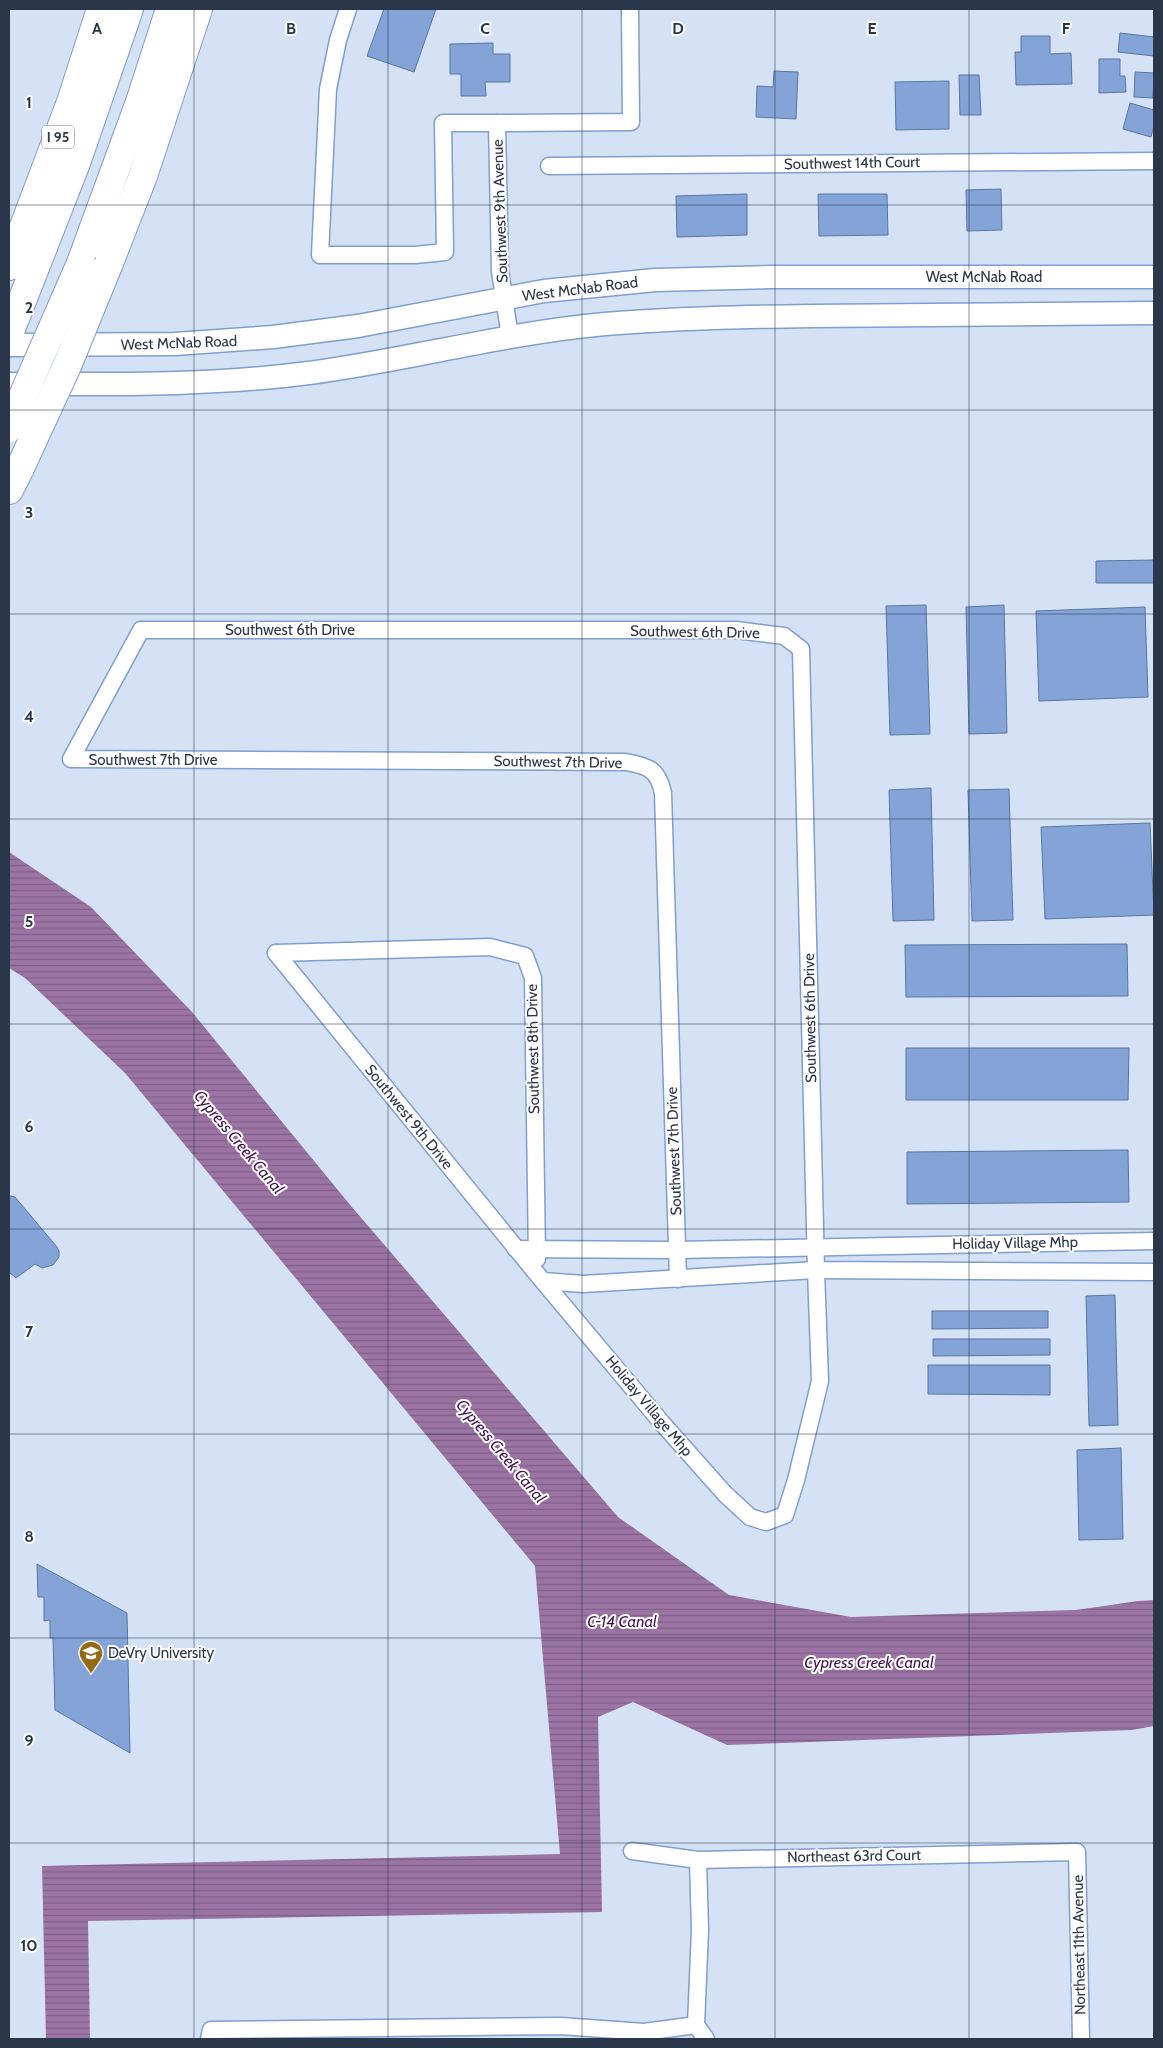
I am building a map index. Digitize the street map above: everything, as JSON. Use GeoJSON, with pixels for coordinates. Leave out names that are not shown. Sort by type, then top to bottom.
{"type":"FeatureCollection","features":[{"type":"Feature","properties":{"kind":"highway","name":"I 95"},"geometry":{"type":"LineString","coordinates":[[9,265],[71,102],[101,9]]}},
{"type":"Feature","properties":{"kind":"highway"},"geometry":{"type":"LineString","coordinates":[[9,334],[95,112],[129,9]]}},
{"type":"Feature","properties":{"kind":"highway"},"geometry":{"type":"LineString","coordinates":[[9,428],[81,263],[140,102],[170,9]]}},
{"type":"Feature","properties":{"kind":"highway"},"geometry":{"type":"LineString","coordinates":[[14,479],[70,357],[109,263],[143,176],[198,9]]}},
{"type":"Feature","properties":{"kind":"main road","name":"West McNab Road"},"geometry":{"type":"LineString","coordinates":[[9,345],[175,344],[273,337],[358,326],[504,298],[582,286],[687,279],[1154,277]]}},
{"type":"Feature","properties":{"kind":"main road"},"geometry":{"type":"LineString","coordinates":[[9,384],[149,384],[251,379],[368,364],[510,337],[588,326],[705,318],[1154,312]]}},
{"type":"Feature","properties":{"kind":"street"},"geometry":{"type":"LineString","coordinates":[[348,9],[338,40],[328,89],[320,255],[415,255],[446,252],[443,123],[497,123]]}},
{"type":"Feature","properties":{"kind":"street","name":"Southwest 9th Avenue"},"geometry":{"type":"LineString","coordinates":[[510,337],[500,271],[497,123],[631,122],[630,9]]}},
{"type":"Feature","properties":{"kind":"street","name":"Southwest 14th Court"},"geometry":{"type":"LineString","coordinates":[[549,166],[1154,161]]}},
{"type":"Feature","properties":{"kind":"street","name":"Southwest 6th Drive"},"geometry":{"type":"LineString","coordinates":[[71,759],[141,630],[736,630],[784,636],[801,649],[816,1270]]}},
{"type":"Feature","properties":{"kind":"street","name":"Southwest 7th Drive"},"geometry":{"type":"LineString","coordinates":[[71,759],[626,762],[648,766],[661,781],[663,793],[678,1279]]}},
{"type":"Feature","properties":{"kind":"street","name":"Southwest 8th Drive"},"geometry":{"type":"LineString","coordinates":[[276,953],[490,947],[526,956],[533,978],[536,1250],[540,1277]]}},
{"type":"Feature","properties":{"kind":"street","name":"Southwest 9th Drive"},"geometry":{"type":"LineString","coordinates":[[276,953],[540,1277]]}},
{"type":"Feature","properties":{"kind":"street","name":"Holiday Village Mhp"},"geometry":{"type":"LineString","coordinates":[[516,1249],[677,1250],[815,1246],[1154,1242]]}},
{"type":"Feature","properties":{"kind":"street","name":"Holiday Village Mhp"},"geometry":{"type":"LineString","coordinates":[[540,1277],[724,1494],[750,1517],[766,1522],[785,1515],[796,1480],[820,1381],[816,1270]]}},
{"type":"Feature","properties":{"kind":"street","name":"Holiday Village Mhp"},"geometry":{"type":"LineString","coordinates":[[540,1277],[583,1284],[816,1270],[1154,1272]]}},
{"type":"Feature","properties":{"kind":"street","name":"Northeast 63rd Court"},"geometry":{"type":"LineString","coordinates":[[632,1851],[698,1860],[1077,1852]]}},
{"type":"Feature","properties":{"kind":"street","name":"Northeast 11th Avenue"},"geometry":{"type":"LineString","coordinates":[[1077,1852],[1081,2039]]}},
{"type":"Feature","properties":{"kind":"street"},"geometry":{"type":"LineString","coordinates":[[698,1860],[700,1930],[696,2025],[706,2039]]}},
{"type":"Feature","properties":{"kind":"street"},"geometry":{"type":"LineString","coordinates":[[210,2035],[644,2032],[696,2025]]}},
{"type":"Feature","properties":{"kind":"water","name":"C-14 Canal"},"geometry":{"type":"Polygon","coordinates":[[[9,852],[91,907],[192,1012],[351,1206],[618,1517],[729,1595],[851,1617],[1076,1610],[1154,1600],[1154,1726],[1132,1730],[727,1745],[633,1702],[598,1717],[602,1912],[88,1921],[90,2039],[46,2039],[42,1866],[560,1854],[535,1566],[125,1073],[25,978],[9,968],[9,852]]]}},
{"type":"Feature","properties":{"kind":"building"},"geometry":{"type":"Polygon","coordinates":[[[384,9],[436,9],[414,72],[367,56],[384,9]]]}},
{"type":"Feature","properties":{"kind":"building"},"geometry":{"type":"Polygon","coordinates":[[[1120,33],[1154,37],[1154,56],[1118,52],[1120,33]]]}},
{"type":"Feature","properties":{"kind":"building"},"geometry":{"type":"Polygon","coordinates":[[[1021,36],[1050,36],[1050,54],[1071,53],[1072,84],[1016,85],[1015,52],[1021,52],[1021,36]]]}},
{"type":"Feature","properties":{"kind":"building"},"geometry":{"type":"Polygon","coordinates":[[[493,43],[493,54],[510,54],[510,82],[485,82],[486,96],[461,96],[461,74],[450,74],[450,44],[493,43]]]}},
{"type":"Feature","properties":{"kind":"building"},"geometry":{"type":"Polygon","coordinates":[[[1099,59],[1120,59],[1120,76],[1125,76],[1126,92],[1099,93],[1099,59]]]}},
{"type":"Feature","properties":{"kind":"building"},"geometry":{"type":"Polygon","coordinates":[[[774,71],[798,72],[796,119],[756,117],[757,86],[773,87],[774,71]]]}},
{"type":"Feature","properties":{"kind":"building"},"geometry":{"type":"Polygon","coordinates":[[[1135,72],[1154,73],[1153,98],[1134,97],[1135,72]]]}},
{"type":"Feature","properties":{"kind":"building"},"geometry":{"type":"Polygon","coordinates":[[[959,75],[979,75],[981,115],[960,115],[959,75]]]}},
{"type":"Feature","properties":{"kind":"building"},"geometry":{"type":"Polygon","coordinates":[[[949,81],[949,129],[896,130],[895,82],[949,81]]]}},
{"type":"Feature","properties":{"kind":"building"},"geometry":{"type":"Polygon","coordinates":[[[1130,103],[1154,110],[1154,126],[1151,137],[1123,129],[1130,103]]]}},
{"type":"Feature","properties":{"kind":"building"},"geometry":{"type":"Polygon","coordinates":[[[1001,189],[1002,230],[967,231],[966,190],[1001,189]]]}},
{"type":"Feature","properties":{"kind":"building"},"geometry":{"type":"Polygon","coordinates":[[[747,194],[747,235],[677,237],[676,196],[747,194]]]}},
{"type":"Feature","properties":{"kind":"building"},"geometry":{"type":"Polygon","coordinates":[[[818,194],[887,194],[888,235],[819,236],[818,194]]]}},
{"type":"Feature","properties":{"kind":"building"},"geometry":{"type":"Polygon","coordinates":[[[1154,560],[1154,583],[1096,583],[1096,561],[1154,560]]]}},
{"type":"Feature","properties":{"kind":"building"},"geometry":{"type":"Polygon","coordinates":[[[926,605],[930,734],[890,735],[886,606],[926,605]]]}},
{"type":"Feature","properties":{"kind":"building"},"geometry":{"type":"Polygon","coordinates":[[[1004,605],[1007,733],[969,734],[966,607],[1004,605]]]}},
{"type":"Feature","properties":{"kind":"building"},"geometry":{"type":"Polygon","coordinates":[[[1145,607],[1148,697],[1039,701],[1036,611],[1145,607]]]}},
{"type":"Feature","properties":{"kind":"building"},"geometry":{"type":"Polygon","coordinates":[[[931,788],[934,920],[893,921],[889,790],[931,788]]]}},
{"type":"Feature","properties":{"kind":"building"},"geometry":{"type":"Polygon","coordinates":[[[1009,789],[1013,920],[972,921],[968,790],[1009,789]]]}},
{"type":"Feature","properties":{"kind":"building"},"geometry":{"type":"Polygon","coordinates":[[[1150,823],[1154,915],[1045,919],[1041,827],[1150,823]]]}},
{"type":"Feature","properties":{"kind":"building"},"geometry":{"type":"Polygon","coordinates":[[[1127,944],[1128,996],[906,997],[905,945],[1127,944]]]}},
{"type":"Feature","properties":{"kind":"building"},"geometry":{"type":"Polygon","coordinates":[[[906,1048],[1129,1048],[1128,1100],[906,1100],[906,1048]]]}},
{"type":"Feature","properties":{"kind":"building"},"geometry":{"type":"Polygon","coordinates":[[[1128,1150],[1129,1202],[907,1204],[907,1152],[1128,1150]]]}},
{"type":"Feature","properties":{"kind":"building"},"geometry":{"type":"Polygon","coordinates":[[[9,1197],[15,1197],[59,1251],[59,1257],[53,1265],[42,1268],[35,1264],[16,1278],[9,1272],[9,1197]]]}},
{"type":"Feature","properties":{"kind":"building"},"geometry":{"type":"Polygon","coordinates":[[[1115,1295],[1118,1425],[1089,1426],[1086,1296],[1115,1295]]]}},
{"type":"Feature","properties":{"kind":"building"},"geometry":{"type":"Polygon","coordinates":[[[932,1311],[1048,1311],[1048,1328],[932,1329],[932,1311]]]}},
{"type":"Feature","properties":{"kind":"building"},"geometry":{"type":"Polygon","coordinates":[[[933,1339],[1050,1339],[1050,1355],[933,1356],[933,1339]]]}},
{"type":"Feature","properties":{"kind":"building"},"geometry":{"type":"Polygon","coordinates":[[[928,1365],[1050,1365],[1050,1395],[928,1394],[928,1365]]]}},
{"type":"Feature","properties":{"kind":"building"},"geometry":{"type":"Polygon","coordinates":[[[1121,1448],[1123,1539],[1079,1540],[1077,1450],[1121,1448]]]}},
{"type":"Feature","properties":{"kind":"building","name":"DeVry University"},"geometry":{"type":"Polygon","coordinates":[[[37,1564],[127,1613],[130,1753],[55,1710],[53,1638],[50,1638],[50,1620],[44,1621],[44,1597],[38,1597],[37,1564]]]}},
{"type":"Feature","properties":{"kind":"place","name":"DeVry University"},"geometry":{"type":"Point","coordinates":[91,1674]}},
{"type":"Feature","properties":{"kind":"water label","name":"Cypress Creek Canal"},"geometry":{"type":"Point","coordinates":[239,1142]}},
{"type":"Feature","properties":{"kind":"water label","name":"Cypress Creek Canal"},"geometry":{"type":"Point","coordinates":[501,1451]}},
{"type":"Feature","properties":{"kind":"water label","name":"Cypress Creek Canal"},"geometry":{"type":"Point","coordinates":[869,1662]}}]}
